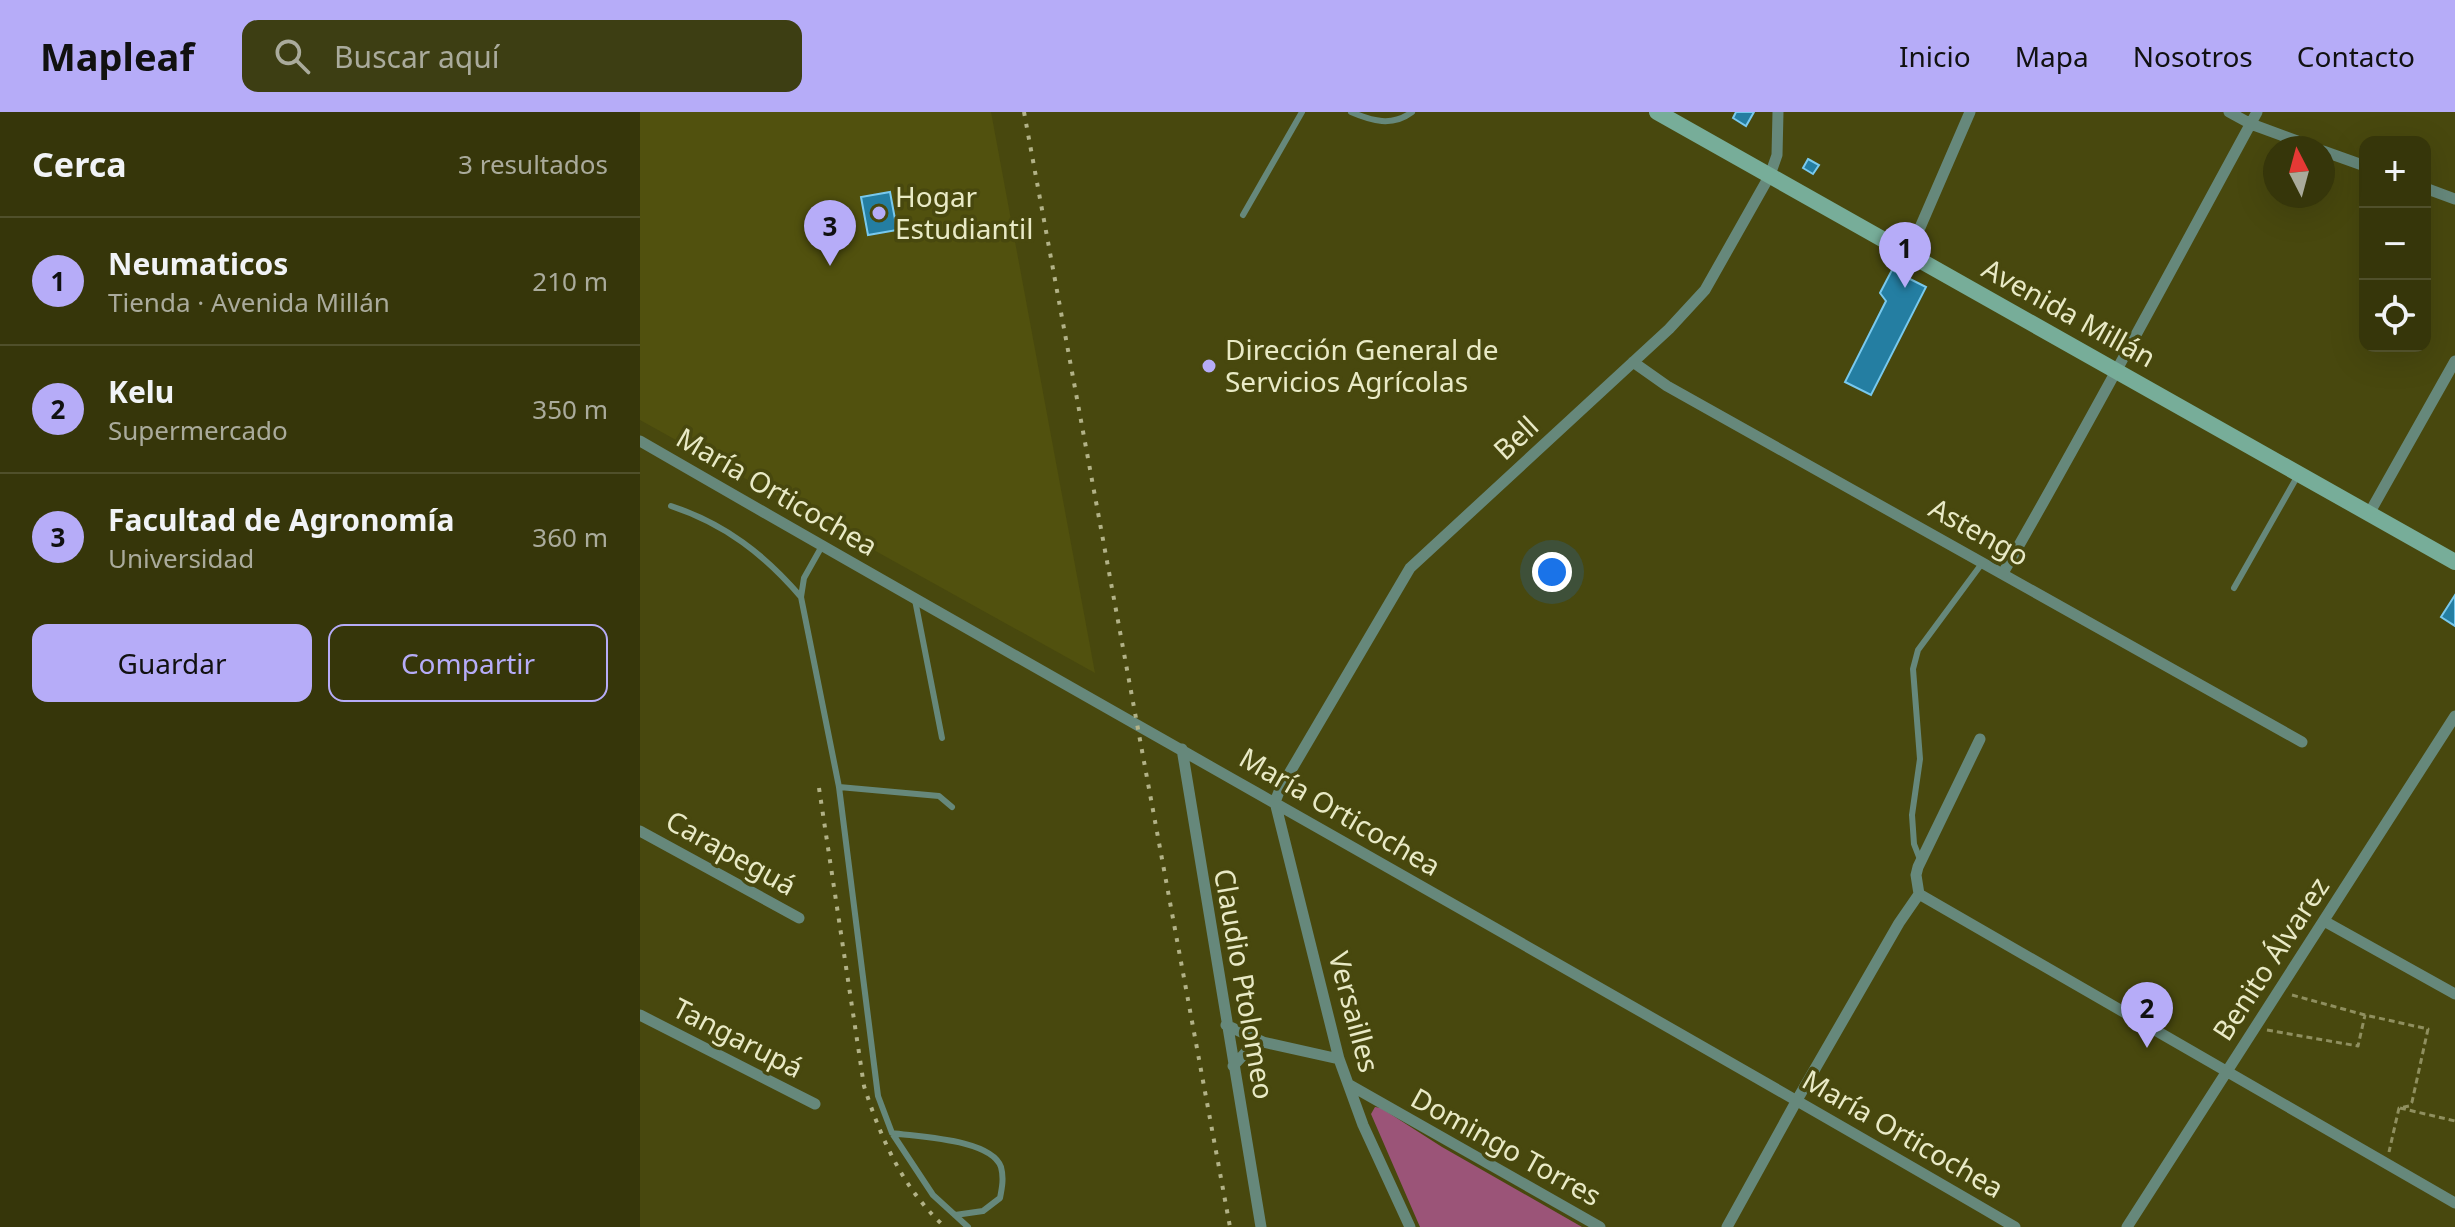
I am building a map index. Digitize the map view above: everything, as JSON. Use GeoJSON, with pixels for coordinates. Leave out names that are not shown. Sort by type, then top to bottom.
{"type":"FeatureCollection","features":[{"type":"Feature","properties":{"kind":"main road","name":"Avenida Millán"},"geometry":{"type":"LineString","coordinates":[[1657,112],[2455,562]]}},
{"type":"Feature","properties":{"kind":"street","name":"Bell"},"geometry":{"type":"LineString","coordinates":[[1275,802],[1410,568],[1697,302],[1770,175],[1777,155],[1778,112]]}},
{"type":"Feature","properties":{"kind":"street"},"geometry":{"type":"LineString","coordinates":[[1909,253],[1970,112]]}},
{"type":"Feature","properties":{"kind":"street"},"geometry":{"type":"LineString","coordinates":[[2229,112],[2284,136]]}},
{"type":"Feature","properties":{"kind":"street"},"geometry":{"type":"LineString","coordinates":[[2003,573],[2073,453],[2257,112]]}},
{"type":"Feature","properties":{"kind":"street"},"geometry":{"type":"LineString","coordinates":[[2335,155],[2359,164]]}},
{"type":"Feature","properties":{"kind":"street"},"geometry":{"type":"LineString","coordinates":[[2431,190],[2455,199]]}},
{"type":"Feature","properties":{"kind":"street"},"geometry":{"type":"LineString","coordinates":[[2370,512],[2455,361]]}},
{"type":"Feature","properties":{"kind":"street","name":"Astengo"},"geometry":{"type":"LineString","coordinates":[[1633,362],[1667,386],[2302,742]]}},
{"type":"Feature","properties":{"kind":"street","name":"María Orticochea"},"geometry":{"type":"LineString","coordinates":[[640,441],[2015,1227]]}},
{"type":"Feature","properties":{"kind":"street","name":"Benito Álvarez"},"geometry":{"type":"LineString","coordinates":[[2127,1227],[2455,716]]}},
{"type":"Feature","properties":{"kind":"street"},"geometry":{"type":"LineString","coordinates":[[1727,1227],[1899,923],[1919,894],[1916,875],[1921,862],[1980,739]]}},
{"type":"Feature","properties":{"kind":"street","name":"Claudio Ptolomeo"},"geometry":{"type":"LineString","coordinates":[[1182,749],[1261,1227]]}},
{"type":"Feature","properties":{"kind":"street","name":"Versailles"},"geometry":{"type":"LineString","coordinates":[[1275,802],[1339,1059],[1410,1227]]}},
{"type":"Feature","properties":{"kind":"street","name":"Carapeguá"},"geometry":{"type":"LineString","coordinates":[[640,831],[799,918]]}},
{"type":"Feature","properties":{"kind":"street"},"geometry":{"type":"LineString","coordinates":[[1919,894],[2455,1203]]}},
{"type":"Feature","properties":{"kind":"street"},"geometry":{"type":"LineString","coordinates":[[2324,921],[2455,994]]}},
{"type":"Feature","properties":{"kind":"street","name":"Tangarupá"},"geometry":{"type":"LineString","coordinates":[[640,1015],[815,1104]]}},
{"type":"Feature","properties":{"kind":"street"},"geometry":{"type":"LineString","coordinates":[[1226,1025],[1263,1042],[1339,1059]]}},
{"type":"Feature","properties":{"kind":"street"},"geometry":{"type":"LineString","coordinates":[[1233,1066],[1249,1049],[1263,1042]]}},
{"type":"Feature","properties":{"kind":"street","name":"Domingo Torres"},"geometry":{"type":"LineString","coordinates":[[1348,1084],[1600,1227]]}},
{"type":"Feature","properties":{"kind":"lane"},"geometry":{"type":"LineString","coordinates":[[1243,215],[1302,112]]}},
{"type":"Feature","properties":{"kind":"lane"},"geometry":{"type":"LineString","coordinates":[[1351,112],[1375,122],[1390,122],[1412,112]]}},
{"type":"Feature","properties":{"kind":"lane"},"geometry":{"type":"LineString","coordinates":[[2234,588],[2299,473]]}},
{"type":"Feature","properties":{"kind":"lane"},"geometry":{"type":"LineString","coordinates":[[671,506],[694,514],[731,534],[773,564],[801,597]]}},
{"type":"Feature","properties":{"kind":"lane"},"geometry":{"type":"LineString","coordinates":[[822,546],[804,578],[801,597],[839,787],[878,1096],[892,1133],[933,1195],[968,1227]]}},
{"type":"Feature","properties":{"kind":"lane"},"geometry":{"type":"LineString","coordinates":[[1921,862],[1914,844],[1912,815],[1920,759],[1913,669],[1918,650],[1983,562]]}},
{"type":"Feature","properties":{"kind":"lane"},"geometry":{"type":"LineString","coordinates":[[915,600],[942,738]]}},
{"type":"Feature","properties":{"kind":"lane"},"geometry":{"type":"LineString","coordinates":[[839,787],[939,796],[952,807]]}},
{"type":"Feature","properties":{"kind":"lane"},"geometry":{"type":"LineString","coordinates":[[892,1133],[973,1145],[990,1152],[1000,1165],[1003,1180],[1000,1198],[983,1211],[955,1215]]}},
{"type":"Feature","properties":{"kind":"path"},"geometry":{"type":"LineString","coordinates":[[2279,991],[2428,1029],[2412,1102],[2399,1108]]}},
{"type":"Feature","properties":{"kind":"path"},"geometry":{"type":"LineString","coordinates":[[2256,1028],[2358,1046],[2365,1015]]}},
{"type":"Feature","properties":{"kind":"path"},"geometry":{"type":"LineString","coordinates":[[2399,1108],[2455,1121]]}},
{"type":"Feature","properties":{"kind":"path"},"geometry":{"type":"LineString","coordinates":[[2387,1164],[2399,1108]]}},
{"type":"Feature","properties":{"kind":"shaded area"},"geometry":{"type":"Polygon","coordinates":[[[640,112],[991,112],[1095,673],[640,420],[640,112]]]}},
{"type":"Feature","properties":{"kind":"shaded area"},"geometry":{"type":"Polygon","coordinates":[[[1375,1107],[1582,1227],[1420,1227],[1371,1114],[1375,1107]]]}},
{"type":"Feature","properties":{"kind":"building"},"geometry":{"type":"Polygon","coordinates":[[[1736,112],[1754,112],[1746,126],[1733,118],[1736,112]]]}},
{"type":"Feature","properties":{"kind":"building"},"geometry":{"type":"Polygon","coordinates":[[[1808,159],[1819,165],[1813,174],[1803,168],[1808,159]]]}},
{"type":"Feature","properties":{"kind":"building","name":"Hogar Estudiantil"},"geometry":{"type":"Polygon","coordinates":[[[890,192],[897,230],[868,235],[861,197],[890,192]]]}},
{"type":"Feature","properties":{"kind":"building"},"geometry":{"type":"Polygon","coordinates":[[[1892,270],[1926,287],[1871,395],[1845,382],[1886,301],[1880,293],[1892,270]]]}},
{"type":"Feature","properties":{"kind":"building"},"geometry":{"type":"Polygon","coordinates":[[[2455,595],[2455,626],[2441,617],[2455,595]]]}},
{"type":"Feature","properties":{"kind":"railway"},"geometry":{"type":"LineString","coordinates":[[1024,112],[1230,1227]]}},
{"type":"Feature","properties":{"kind":"railway"},"geometry":{"type":"LineString","coordinates":[[819,788],[864,1086],[878,1125],[905,1180],[945,1227]]}},
{"type":"Feature","properties":{"kind":"place","name":"Hogar Estudiantil"},"geometry":{"type":"Point","coordinates":[879,213]}},
{"type":"Feature","properties":{"kind":"place","name":"Facultad de Agronomía"},"geometry":{"type":"Point","coordinates":[830,266]}},
{"type":"Feature","properties":{"kind":"place","name":"Neumaticos"},"geometry":{"type":"Point","coordinates":[1905,288]}},
{"type":"Feature","properties":{"kind":"place","name":"Dirección General de Servicios Agrícolas"},"geometry":{"type":"Point","coordinates":[1209,366]}},
{"type":"Feature","properties":{"kind":"place","name":"Kelu"},"geometry":{"type":"Point","coordinates":[2147,1048]}}]}
